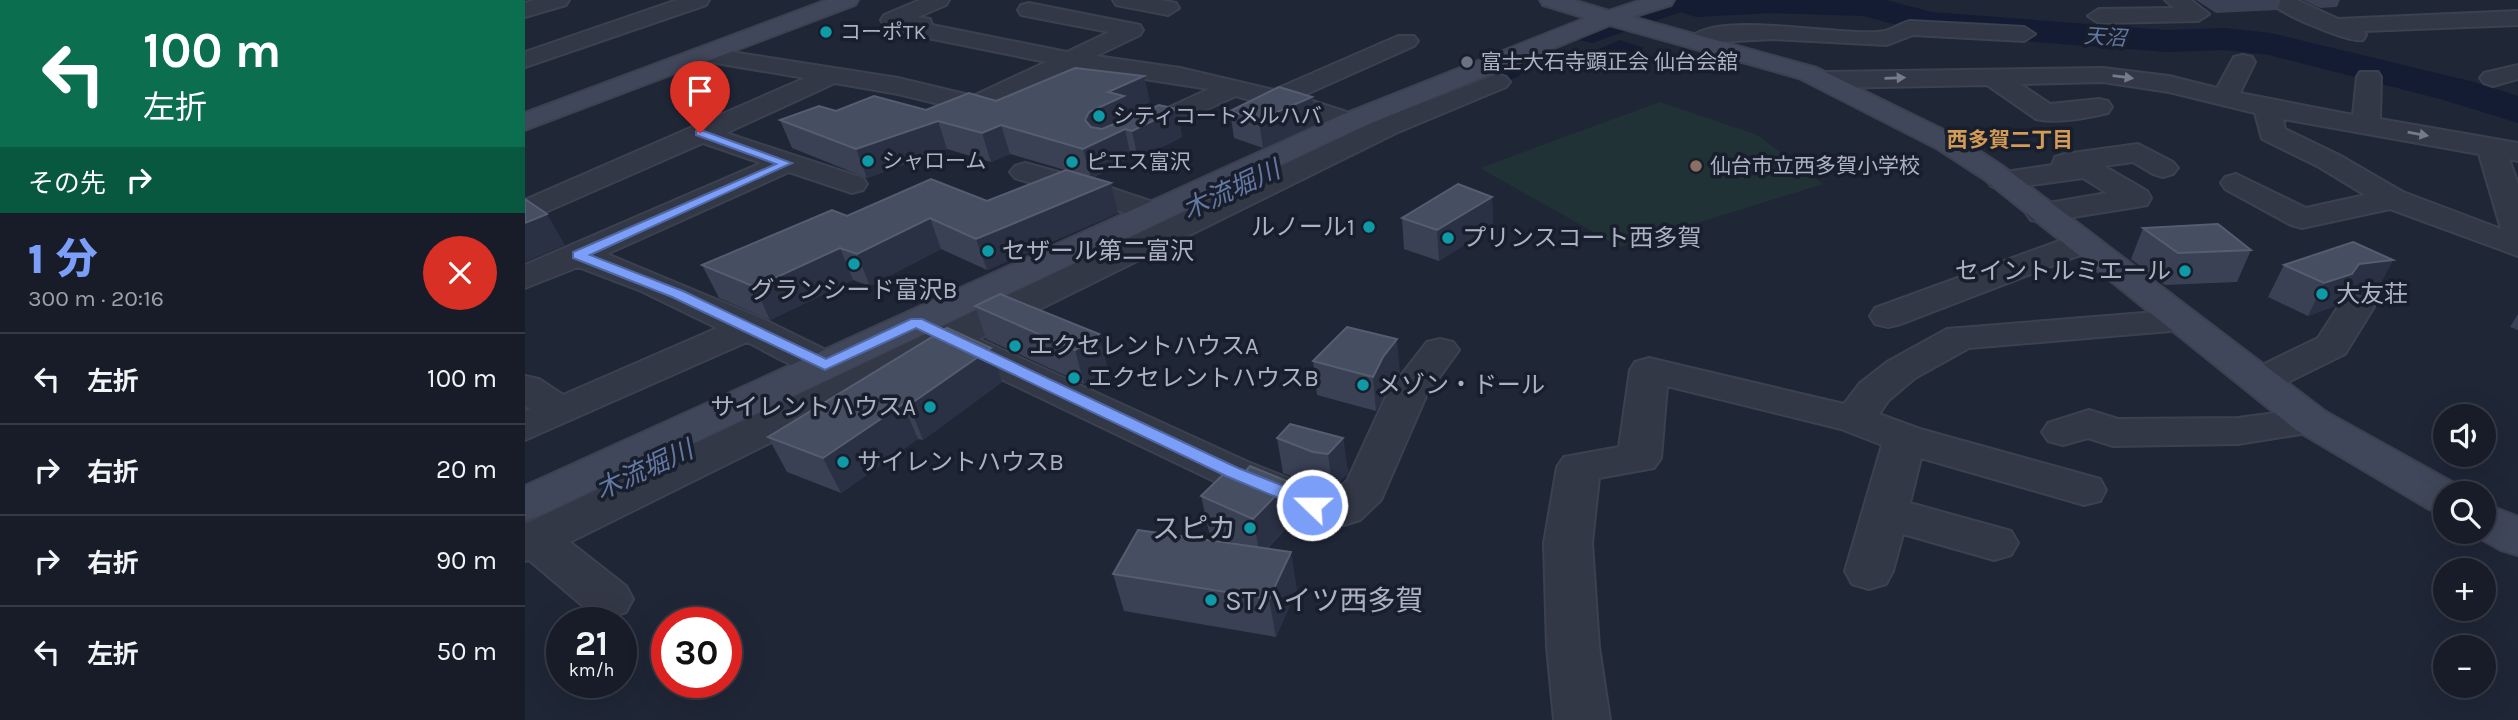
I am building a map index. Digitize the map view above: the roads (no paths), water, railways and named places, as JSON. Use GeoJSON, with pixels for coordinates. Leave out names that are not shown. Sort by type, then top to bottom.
{"type":"FeatureCollection","features":[{"type":"Feature","properties":{"kind":"street"},"geometry":{"type":"LineString","coordinates":[[525,10],[558,0]]}},
{"type":"Feature","properties":{"kind":"street"},"geometry":{"type":"LineString","coordinates":[[525,60],[698,0]]}},
{"type":"Feature","properties":{"kind":"street"},"geometry":{"type":"LineString","coordinates":[[525,122],[847,0]]}},
{"type":"Feature","properties":{"kind":"street"},"geometry":{"type":"LineString","coordinates":[[938,0],[892,20],[922,24],[911,29],[1071,60],[1180,75],[1277,98],[1349,122]]}},
{"type":"Feature","properties":{"kind":"street"},"geometry":{"type":"LineString","coordinates":[[1059,16],[1101,0]]}},
{"type":"Feature","properties":{"kind":"street"},"geometry":{"type":"LineString","coordinates":[[1124,0],[1168,8]]}},
{"type":"Feature","properties":{"kind":"street"},"geometry":{"type":"LineString","coordinates":[[1551,0],[1827,80],[1948,143],[1998,177],[2042,214],[2311,421],[2433,491]]}},
{"type":"Feature","properties":{"kind":"street"},"geometry":{"type":"LineString","coordinates":[[528,529],[933,331],[1663,0]]}},
{"type":"Feature","properties":{"kind":"street"},"geometry":{"type":"LineString","coordinates":[[2099,16],[2198,14],[2176,0]]}},
{"type":"Feature","properties":{"kind":"street"},"geometry":{"type":"LineString","coordinates":[[2279,0],[2348,34],[2413,43]]}},
{"type":"Feature","properties":{"kind":"street"},"geometry":{"type":"LineString","coordinates":[[2386,5],[2425,23]]}},
{"type":"Feature","properties":{"kind":"street"},"geometry":{"type":"LineString","coordinates":[[706,55],[898,86],[976,105],[1132,30],[1029,10]]}},
{"type":"Feature","properties":{"kind":"street"},"geometry":{"type":"LineString","coordinates":[[2332,26],[2518,19]]}},
{"type":"Feature","properties":{"kind":"street"},"geometry":{"type":"LineString","coordinates":[[1699,41],[1712,35],[1773,32],[1887,38],[1910,28],[2024,34]]}},
{"type":"Feature","properties":{"kind":"street"},"geometry":{"type":"LineString","coordinates":[[1277,98],[1406,41]]}},
{"type":"Feature","properties":{"kind":"street"},"geometry":{"type":"LineString","coordinates":[[2105,52],[2171,66],[2192,76],[2197,90]]}},
{"type":"Feature","properties":{"kind":"street"},"geometry":{"type":"LineString","coordinates":[[2225,98],[2243,62]]}},
{"type":"Feature","properties":{"kind":"street"},"geometry":{"type":"LineString","coordinates":[[2493,78],[2518,72]]}},
{"type":"Feature","properties":{"kind":"street"},"geometry":{"type":"LineString","coordinates":[[1990,75],[2045,113],[2099,107]]}},
{"type":"Feature","properties":{"kind":"street"},"geometry":{"type":"LineString","coordinates":[[1827,80],[2103,75],[2197,90],[2268,108],[2505,150],[2518,230]]}},
{"type":"Feature","properties":{"kind":"street"},"geometry":{"type":"LineString","coordinates":[[525,212],[831,76]]}},
{"type":"Feature","properties":{"kind":"street"},"geometry":{"type":"LineString","coordinates":[[2366,125],[2369,77]]}},
{"type":"Feature","properties":{"kind":"street"},"geometry":{"type":"LineString","coordinates":[[528,529],[825,365],[933,331],[1154,213],[1259,172],[1349,122],[1488,78]]}},
{"type":"Feature","properties":{"kind":"street"},"geometry":{"type":"LineString","coordinates":[[1108,147],[1233,88]]}},
{"type":"Feature","properties":{"kind":"street"},"geometry":{"type":"LineString","coordinates":[[2268,108],[2272,133],[2329,161],[2392,199],[2518,246]]}},
{"type":"Feature","properties":{"kind":"street"},"geometry":{"type":"LineString","coordinates":[[700,133],[852,184]]}},
{"type":"Feature","properties":{"kind":"street"},"geometry":{"type":"LineString","coordinates":[[1998,177],[2138,153],[2163,168]]}},
{"type":"Feature","properties":{"kind":"street"},"geometry":{"type":"LineString","coordinates":[[525,278],[786,163]]}},
{"type":"Feature","properties":{"kind":"street"},"geometry":{"type":"LineString","coordinates":[[1998,177],[2088,169],[2136,198],[2042,214]]}},
{"type":"Feature","properties":{"kind":"street"},"geometry":{"type":"LineString","coordinates":[[1024,172],[1073,185],[1154,213]]}},
{"type":"Feature","properties":{"kind":"street"},"geometry":{"type":"LineString","coordinates":[[2236,183],[2302,218],[2392,199]]}},
{"type":"Feature","properties":{"kind":"street"},"geometry":{"type":"LineString","coordinates":[[1888,316],[2081,243]]}},
{"type":"Feature","properties":{"kind":"street"},"geometry":{"type":"LineString","coordinates":[[578,255],[653,284],[750,327],[825,365]]}},
{"type":"Feature","properties":{"kind":"street"},"geometry":{"type":"LineString","coordinates":[[2260,381],[2332,346],[2356,307]]}},
{"type":"Feature","properties":{"kind":"street"},"geometry":{"type":"LineString","coordinates":[[1854,419],[1874,392],[1901,370],[1960,337],[2182,321]]}},
{"type":"Feature","properties":{"kind":"street"},"geometry":{"type":"LineString","coordinates":[[525,427],[750,327]]}},
{"type":"Feature","properties":{"kind":"street"},"geometry":{"type":"LineString","coordinates":[[933,331],[1232,472],[1312,505],[1344,509],[1365,489],[1408,392],[1440,350]]}},
{"type":"Feature","properties":{"kind":"street"},"geometry":{"type":"LineString","coordinates":[[1582,720],[1573,647],[1568,543],[1579,467],[1639,458],[1649,370],[1854,419],[1905,439],[2084,490]]}},
{"type":"Feature","properties":{"kind":"street"},"geometry":{"type":"LineString","coordinates":[[525,388],[561,411]]}},
{"type":"Feature","properties":{"kind":"street"},"geometry":{"type":"LineString","coordinates":[[2063,432],[2089,423],[2113,433],[2238,431],[2311,421]]}},
{"type":"Feature","properties":{"kind":"street"},"geometry":{"type":"LineString","coordinates":[[1869,571],[1887,513],[1905,439]]}},
{"type":"Feature","properties":{"kind":"street"},"geometry":{"type":"LineString","coordinates":[[1887,513],[1994,543]]}},
{"type":"Feature","properties":{"kind":"street"},"geometry":{"type":"LineString","coordinates":[[2496,526],[2518,538]]}},
{"type":"Feature","properties":{"kind":"street"},"geometry":{"type":"LineString","coordinates":[[528,529],[608,599]]}},
{"type":"Feature","properties":{"kind":"water"},"geometry":{"type":"Polygon","coordinates":[[[1620,40],[1644,48],[1594,69],[1570,61],[1620,40]]]}},
{"type":"Feature","properties":{"kind":"waterway","name":"木流堀川"},"geometry":{"type":"LineString","coordinates":[[1592,32],[1681,0]]}},
{"type":"Feature","properties":{"kind":"waterway","name":"天沼"},"geometry":{"type":"LineString","coordinates":[[1688,0],[1696,6],[1773,2],[1864,5],[1931,23],[2167,41],[2225,39],[2270,44],[2455,90],[2518,110]]}},
{"type":"Feature","properties":{"kind":"waterway","name":"木流堀川"},"geometry":{"type":"LineString","coordinates":[[1255,179],[1342,137],[1505,67]]}},
{"type":"Feature","properties":{"kind":"place","name":"コーポTK"},"geometry":{"type":"Point","coordinates":[826,32]}},
{"type":"Feature","properties":{"kind":"place","name":"富士大石寺顕正会 仙台会舘"},"geometry":{"type":"Point","coordinates":[1467,62]}},
{"type":"Feature","properties":{"kind":"place","name":"シティコートメルハバ"},"geometry":{"type":"Point","coordinates":[1099,116]}},
{"type":"Feature","properties":{"kind":"place","name":"シャローム"},"geometry":{"type":"Point","coordinates":[868,161]}},
{"type":"Feature","properties":{"kind":"place","name":"ピエス富沢"},"geometry":{"type":"Point","coordinates":[1072,162]}},
{"type":"Feature","properties":{"kind":"place","name":"仙台市立西多賀小学校"},"geometry":{"type":"Point","coordinates":[1696,166]}},
{"type":"Feature","properties":{"kind":"place","name":"ルノール1"},"geometry":{"type":"Point","coordinates":[1369,227]}},
{"type":"Feature","properties":{"kind":"place","name":"プリンスコート西多賀"},"geometry":{"type":"Point","coordinates":[1448,238]}},
{"type":"Feature","properties":{"kind":"place","name":"セザール第二富沢"},"geometry":{"type":"Point","coordinates":[988,251]}},
{"type":"Feature","properties":{"kind":"place","name":"グランシード富沢B"},"geometry":{"type":"Point","coordinates":[854,264]}},
{"type":"Feature","properties":{"kind":"place","name":"セイントルミエール"},"geometry":{"type":"Point","coordinates":[2185,271]}},
{"type":"Feature","properties":{"kind":"place","name":"大友荘"},"geometry":{"type":"Point","coordinates":[2322,294]}},
{"type":"Feature","properties":{"kind":"place","name":"エクセレントハウスA"},"geometry":{"type":"Point","coordinates":[1015,346]}},
{"type":"Feature","properties":{"kind":"place","name":"エクセレントハウスB"},"geometry":{"type":"Point","coordinates":[1074,378]}},
{"type":"Feature","properties":{"kind":"place","name":"メゾン・ドール"},"geometry":{"type":"Point","coordinates":[1363,385]}},
{"type":"Feature","properties":{"kind":"place","name":"サイレントハウスA"},"geometry":{"type":"Point","coordinates":[930,407]}},
{"type":"Feature","properties":{"kind":"place","name":"サイレントハウスB"},"geometry":{"type":"Point","coordinates":[843,462]}},
{"type":"Feature","properties":{"kind":"place","name":"スピカ"},"geometry":{"type":"Point","coordinates":[1250,528]}},
{"type":"Feature","properties":{"kind":"place","name":"STハイツ西多賀"},"geometry":{"type":"Point","coordinates":[1211,600]}},
{"type":"Feature","properties":{"kind":"district","name":"西多賀二丁目"},"geometry":{"type":"Point","coordinates":[2010,140]}}]}
